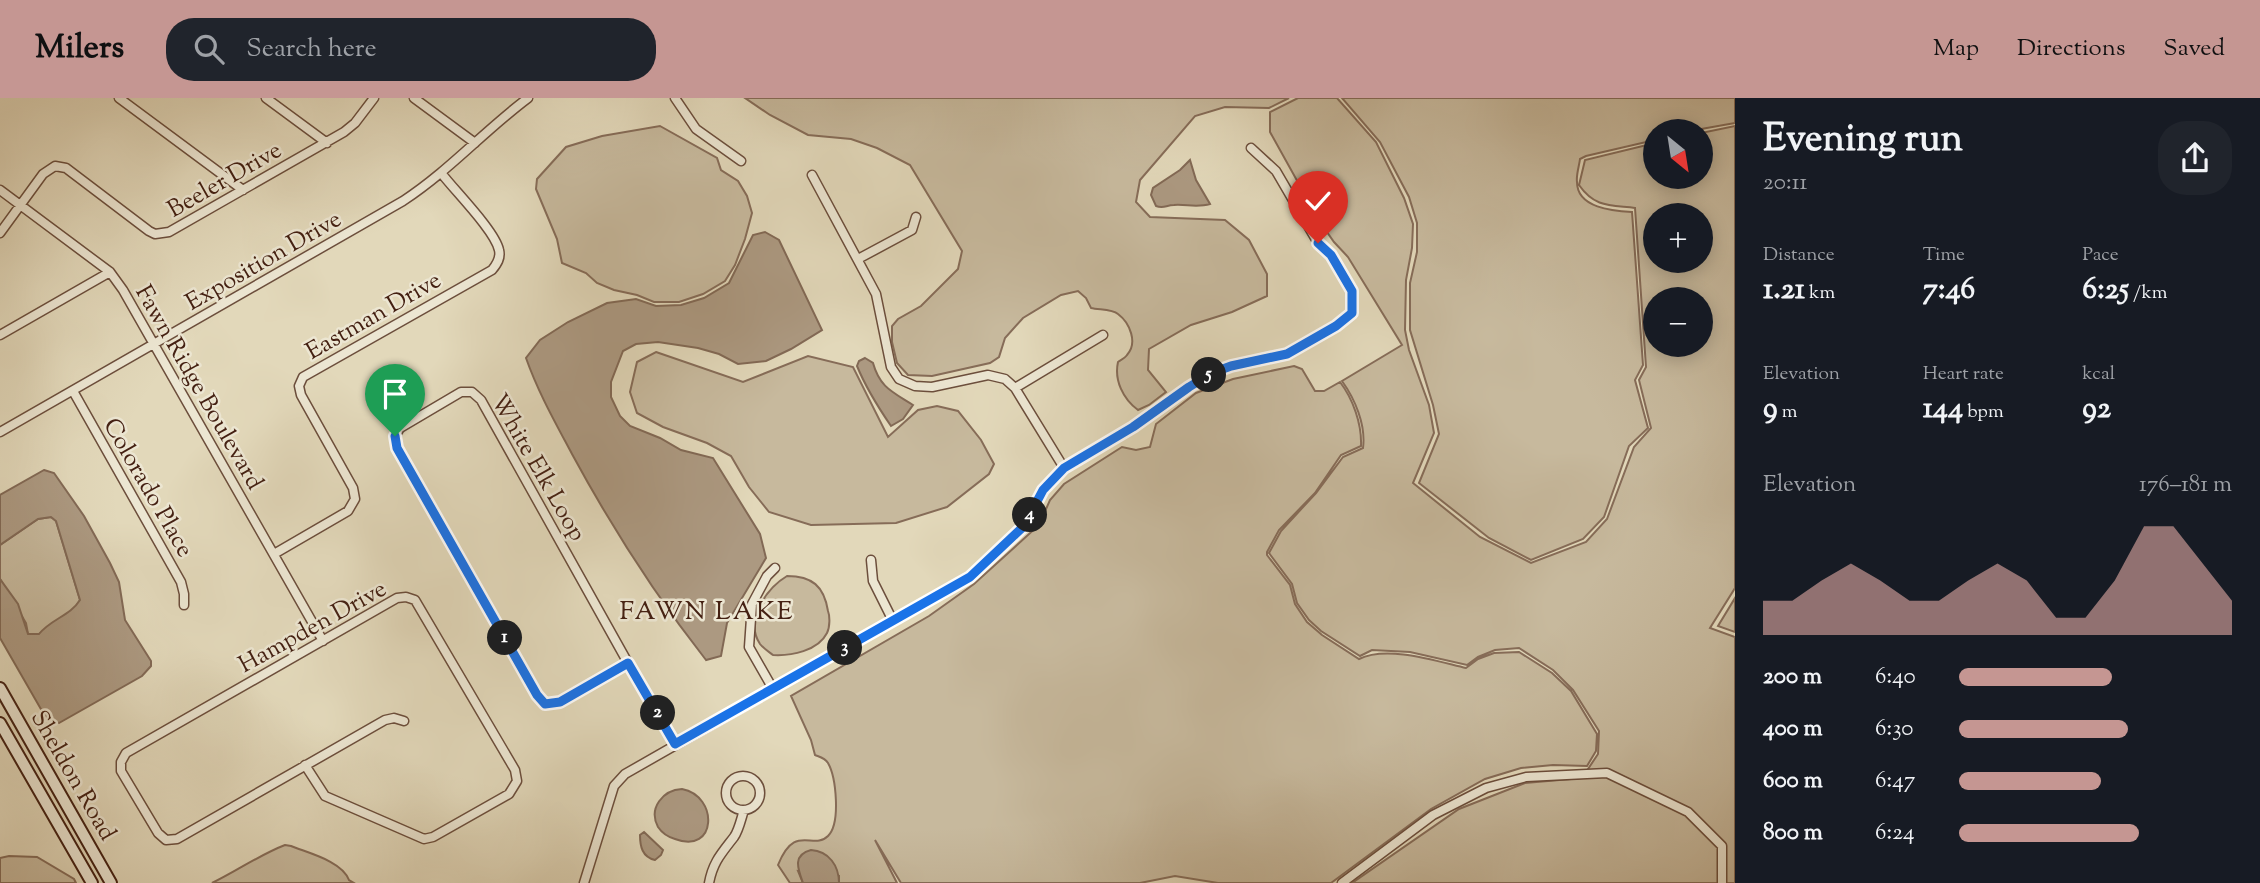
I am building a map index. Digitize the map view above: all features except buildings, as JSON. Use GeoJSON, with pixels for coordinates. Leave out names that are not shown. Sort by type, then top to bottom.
{"type":"FeatureCollection","features":[{"type":"Feature","properties":{"kind":"main road","name":"Sheldon Road"},"geometry":{"type":"LineString","coordinates":[[0,688],[111,883]]}},
{"type":"Feature","properties":{"kind":"main road","name":"Sheldon Road"},"geometry":{"type":"LineString","coordinates":[[0,723],[92,883]]}},
{"type":"Feature","properties":{"kind":"street"},"geometry":{"type":"LineString","coordinates":[[119,98],[243,190]]}},
{"type":"Feature","properties":{"kind":"street"},"geometry":{"type":"LineString","coordinates":[[266,98],[327,143]]}},
{"type":"Feature","properties":{"kind":"street","name":"Beeler Drive"},"geometry":{"type":"LineString","coordinates":[[0,233],[48,169],[55,166],[66,168],[149,231],[162,234],[169,232],[344,132],[374,98]]}},
{"type":"Feature","properties":{"kind":"street"},"geometry":{"type":"LineString","coordinates":[[414,98],[475,143]]}},
{"type":"Feature","properties":{"kind":"street","name":"Exposition Drive"},"geometry":{"type":"LineString","coordinates":[[0,432],[403,201],[442,174],[528,98]]}},
{"type":"Feature","properties":{"kind":"street"},"geometry":{"type":"LineString","coordinates":[[675,98],[696,129],[741,161]]}},
{"type":"Feature","properties":{"kind":"street"},"geometry":{"type":"LineString","coordinates":[[584,883],[618,780],[625,774],[970,577],[1024,526],[1043,490],[1064,468],[1133,427],[1212,373],[1231,366],[1287,354],[1336,326],[1352,313],[1352,291],[1331,255],[1318,243],[1276,171],[1251,148]]}},
{"type":"Feature","properties":{"kind":"street","name":"Eastman Drive"},"geometry":{"type":"LineString","coordinates":[[274,554],[348,511],[355,499],[353,488],[301,395],[299,386],[303,377],[492,270],[498,262],[499,250],[489,232],[442,174]]}},
{"type":"Feature","properties":{"kind":"street"},"geometry":{"type":"LineString","coordinates":[[812,175],[876,294],[891,367],[899,379],[915,386],[932,387],[988,375],[1005,379],[1015,388],[1064,468]]}},
{"type":"Feature","properties":{"kind":"street","name":"Fawn Ridge Boulevard"},"geometry":{"type":"LineString","coordinates":[[0,190],[110,272],[123,290],[323,641]]}},
{"type":"Feature","properties":{"kind":"street"},"geometry":{"type":"LineString","coordinates":[[858,259],[912,230],[916,217]]}},
{"type":"Feature","properties":{"kind":"street"},"geometry":{"type":"LineString","coordinates":[[0,335],[110,272]]}},
{"type":"Feature","properties":{"kind":"street"},"geometry":{"type":"LineString","coordinates":[[1015,388],[1103,335]]}},
{"type":"Feature","properties":{"kind":"street","name":"Colorado Place"},"geometry":{"type":"LineString","coordinates":[[72,391],[181,582],[184,605]]}},
{"type":"Feature","properties":{"kind":"street","name":"White Elk Loop"},"geometry":{"type":"LineString","coordinates":[[628,663],[560,702],[545,704],[537,695],[397,448],[395,436],[400,428],[461,393],[472,393],[481,400],[675,744]]}},
{"type":"Feature","properties":{"kind":"street"},"geometry":{"type":"LineString","coordinates":[[872,560],[873,581],[893,621]]}},
{"type":"Feature","properties":{"kind":"street"},"geometry":{"type":"LineString","coordinates":[[773,689],[749,647],[749,635],[752,604],[767,576],[775,568]]}},
{"type":"Feature","properties":{"kind":"street","name":"Hampden Drive"},"geometry":{"type":"LineString","coordinates":[[305,765],[325,796],[424,839],[433,837],[509,794],[517,781],[514,770],[415,600],[406,597],[397,598],[126,753],[121,762],[121,771],[158,833],[166,840],[177,839],[305,765],[385,720],[394,718],[404,721]]}},
{"type":"Feature","properties":{"kind":"street"},"geometry":{"type":"LineString","coordinates":[[1342,883],[1433,815],[1486,788],[1526,777],[1607,773],[1688,812],[1722,846],[1722,883]]}},
{"type":"Feature","properties":{"kind":"street"},"geometry":{"type":"LineString","coordinates":[[709,883],[715,862],[735,836],[744,810],[754,805],[760,795],[754,780],[744,775],[729,782],[725,793],[729,803],[738,810],[744,810]]}},
{"type":"Feature","properties":{"kind":"shaded area"},"geometry":{"type":"Polygon","coordinates":[[[745,98],[1289,98],[1269,108],[1225,107],[1195,116],[1140,180],[1136,202],[1150,217],[1225,220],[1249,240],[1267,274],[1267,296],[1232,312],[1191,325],[1149,349],[1148,370],[1166,392],[1138,410],[1124,395],[1117,376],[1118,362],[1126,356],[1132,345],[1129,328],[1115,312],[1091,308],[1086,298],[1078,291],[1061,295],[1023,318],[1005,338],[999,357],[990,363],[932,376],[908,375],[897,363],[892,342],[892,326],[898,319],[921,306],[958,269],[962,251],[910,165],[877,148],[851,139],[808,135],[745,98]]]}},
{"type":"Feature","properties":{"kind":"shaded area"},"geometry":{"type":"Polygon","coordinates":[[[1298,98],[1337,98],[1376,142],[1404,198],[1413,224],[1406,280],[1405,330],[1409,350],[1429,405],[1434,433],[1413,483],[1480,537],[1531,563],[1586,542],[1607,519],[1634,447],[1651,428],[1639,380],[1646,367],[1645,357],[1713,357],[1713,287],[1643,287],[1643,324],[1635,208],[1604,204],[1591,198],[1579,185],[1585,160],[1643,146],[1643,189],[1713,189],[1713,131],[1735,126],[1735,588],[1710,628],[1735,637],[1735,883],[1352,883],[1459,809],[1525,783],[1582,778],[1598,754],[1599,731],[1573,690],[1553,670],[1519,648],[1495,650],[1467,665],[1410,652],[1372,650],[1360,656],[1309,620],[1297,603],[1292,584],[1269,553],[1281,531],[1316,493],[1343,457],[1363,448],[1363,430],[1358,413],[1342,381],[1402,345],[1348,257],[1320,222],[1270,132],[1270,112],[1298,98]]]}},
{"type":"Feature","properties":{"kind":"shaded area"},"geometry":{"type":"Polygon","coordinates":[[[1342,98],[1735,98],[1735,123],[1713,127],[1713,119],[1643,119],[1643,143],[1580,159],[1577,182],[1583,198],[1597,206],[1632,212],[1643,365],[1635,380],[1648,428],[1629,446],[1604,517],[1583,539],[1531,560],[1489,538],[1419,483],[1439,434],[1410,330],[1410,283],[1417,252],[1417,223],[1409,197],[1380,142],[1342,98]]]}},
{"type":"Feature","properties":{"kind":"shaded area"},"geometry":{"type":"Polygon","coordinates":[[[660,126],[717,158],[721,170],[738,181],[747,196],[752,213],[735,265],[725,281],[703,294],[679,302],[654,302],[614,290],[597,283],[586,273],[562,263],[557,239],[536,189],[537,179],[566,147],[602,136],[660,126]]]}},
{"type":"Feature","properties":{"kind":"shaded area"},"geometry":{"type":"Polygon","coordinates":[[[1190,160],[1196,180],[1210,204],[1156,206],[1151,195],[1153,188],[1190,160]]]}},
{"type":"Feature","properties":{"kind":"shaded area"},"geometry":{"type":"Polygon","coordinates":[[[765,232],[779,240],[822,330],[766,361],[738,364],[719,354],[698,348],[658,342],[636,344],[623,351],[611,382],[611,397],[620,416],[630,426],[681,450],[713,458],[760,534],[766,558],[727,623],[721,656],[706,660],[634,560],[602,507],[547,407],[526,358],[540,340],[568,322],[607,303],[636,299],[656,306],[681,305],[704,298],[729,283],[753,235],[765,232]]]}},
{"type":"Feature","properties":{"kind":"shaded area"},"geometry":{"type":"Polygon","coordinates":[[[656,352],[743,382],[808,356],[853,367],[888,437],[918,410],[937,406],[958,411],[981,440],[994,464],[989,474],[947,507],[896,523],[811,525],[769,512],[749,487],[731,456],[637,413],[630,392],[637,362],[656,352]]]}},
{"type":"Feature","properties":{"kind":"shaded area"},"geometry":{"type":"Polygon","coordinates":[[[865,358],[873,363],[879,378],[888,388],[913,405],[903,419],[891,426],[872,397],[857,366],[859,361],[865,358]]]}},
{"type":"Feature","properties":{"kind":"shaded area"},"geometry":{"type":"Polygon","coordinates":[[[1294,366],[1302,369],[1315,391],[1324,391],[1340,382],[1356,412],[1361,438],[1361,446],[1341,455],[1315,493],[1279,530],[1267,552],[1290,585],[1295,604],[1307,622],[1359,659],[1370,655],[1397,654],[1466,668],[1478,659],[1494,653],[1519,652],[1552,673],[1571,691],[1597,734],[1596,751],[1587,766],[1521,768],[1485,779],[1431,809],[1331,883],[1218,883],[1175,876],[1140,883],[901,883],[875,840],[897,883],[839,883],[839,876],[798,871],[803,883],[790,883],[778,865],[784,852],[797,841],[816,841],[828,836],[836,811],[831,770],[825,760],[815,755],[791,696],[929,616],[974,584],[1039,525],[1050,500],[1064,484],[1122,447],[1136,450],[1150,447],[1156,424],[1196,393],[1233,379],[1294,366]]]}},
{"type":"Feature","properties":{"kind":"shaded area"},"geometry":{"type":"Polygon","coordinates":[[[44,470],[54,473],[84,516],[119,582],[125,620],[151,661],[151,666],[142,676],[59,723],[49,720],[42,711],[0,638],[0,579],[18,604],[28,634],[39,634],[80,600],[56,521],[51,517],[38,519],[0,545],[0,495],[44,470]]]}},
{"type":"Feature","properties":{"kind":"shaded area"},"geometry":{"type":"Polygon","coordinates":[[[51,517],[56,521],[80,600],[75,608],[39,634],[28,634],[26,623],[0,579],[0,545],[38,519],[51,517]]]}},
{"type":"Feature","properties":{"kind":"shaded area"},"geometry":{"type":"Polygon","coordinates":[[[787,576],[810,580],[820,589],[829,613],[829,628],[823,639],[811,648],[788,655],[773,655],[761,645],[756,635],[756,615],[765,596],[787,576]]]}},
{"type":"Feature","properties":{"kind":"shaded area"},"geometry":{"type":"Polygon","coordinates":[[[1735,598],[1735,632],[1718,626],[1735,598]]]}},
{"type":"Feature","properties":{"kind":"shaded area"},"geometry":{"type":"Polygon","coordinates":[[[682,789],[694,794],[707,812],[705,832],[699,839],[689,842],[665,834],[655,820],[656,807],[663,796],[682,789]]]}},
{"type":"Feature","properties":{"kind":"shaded area"},"geometry":{"type":"Polygon","coordinates":[[[644,832],[663,850],[655,860],[643,850],[640,835],[644,832]]]}},
{"type":"Feature","properties":{"kind":"shaded area"},"geometry":{"type":"Polygon","coordinates":[[[285,845],[332,863],[354,883],[212,883],[266,853],[285,845]]]}},
{"type":"Feature","properties":{"kind":"shaded area"},"geometry":{"type":"Polygon","coordinates":[[[811,850],[823,853],[832,860],[839,883],[803,883],[798,863],[801,855],[811,850]]]}},
{"type":"Feature","properties":{"kind":"shaded area"},"geometry":{"type":"Polygon","coordinates":[[[37,857],[74,879],[76,883],[0,883],[0,858],[37,857]]]}},
{"type":"Feature","properties":{"kind":"district","name":"FAWN LAKE"},"geometry":{"type":"Point","coordinates":[707,610]}},
{"type":"Feature","properties":{"kind":"route"},"geometry":{"type":"LineString","coordinates":[[395,436],[397,448],[537,695],[545,704],[560,702],[628,663],[675,744],[970,577],[1024,526],[1043,490],[1064,468],[1133,427],[1189,387],[1212,373],[1231,366],[1287,354],[1336,326],[1352,313],[1352,291],[1331,255],[1318,243]]}}]}
